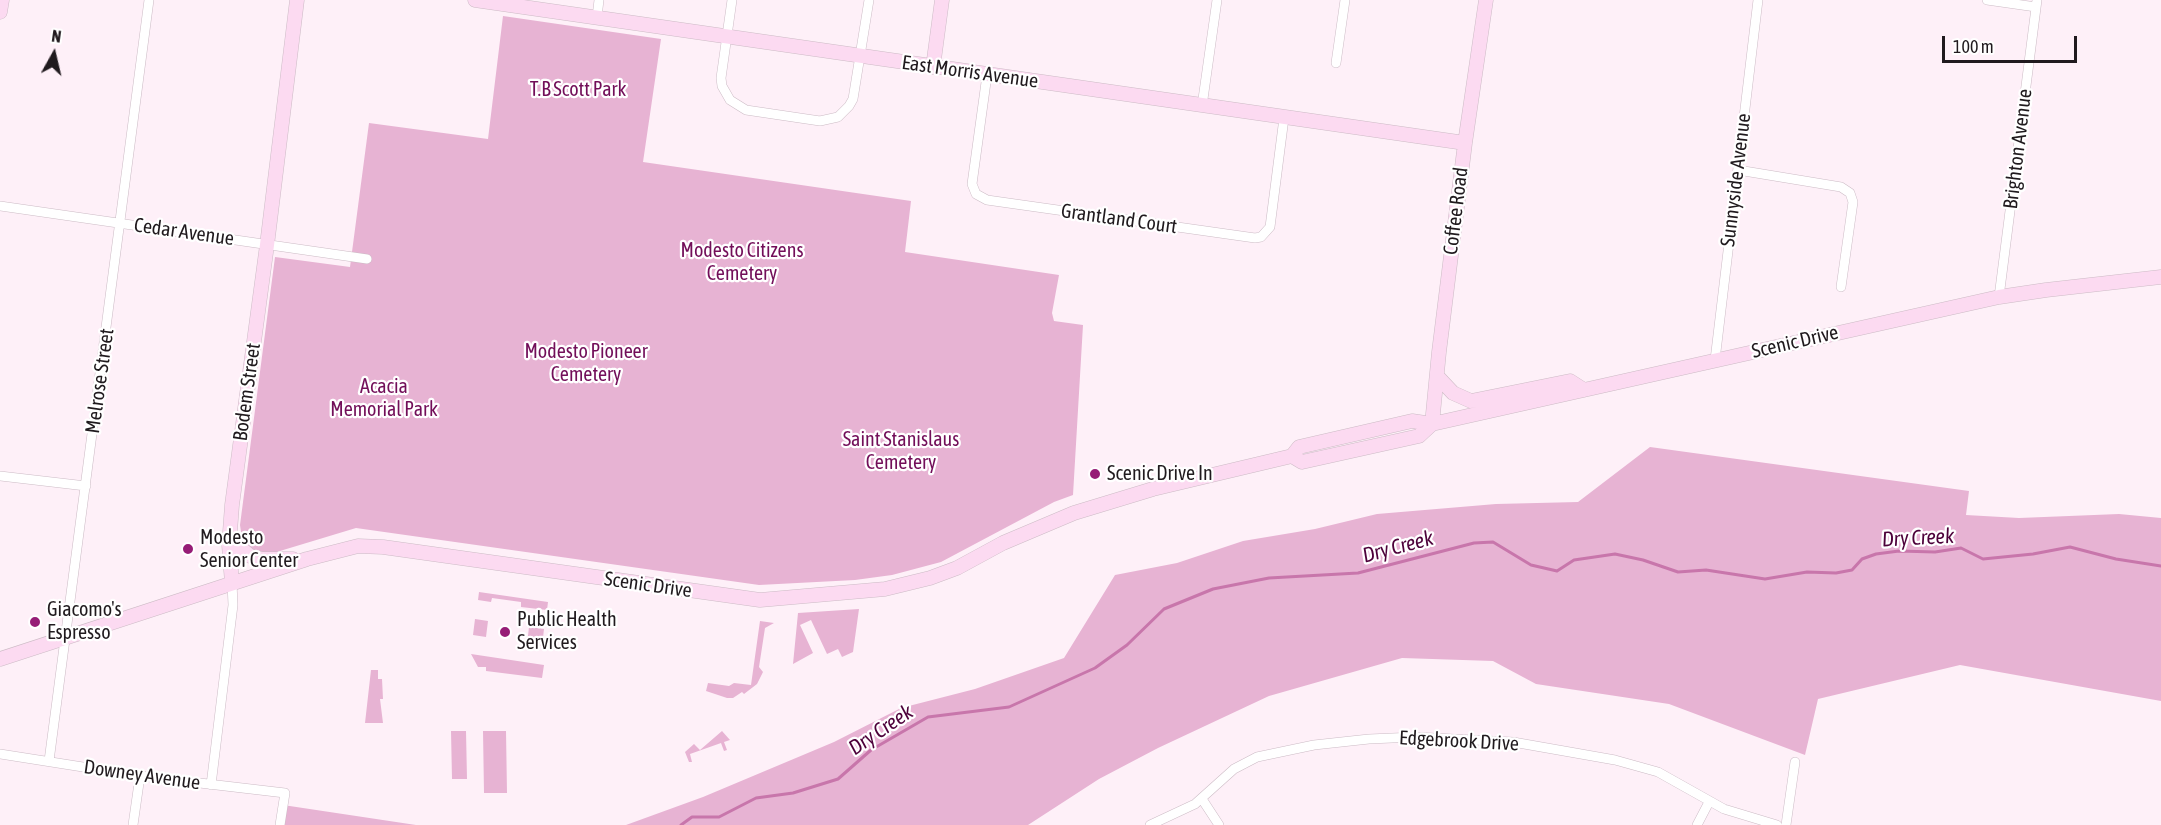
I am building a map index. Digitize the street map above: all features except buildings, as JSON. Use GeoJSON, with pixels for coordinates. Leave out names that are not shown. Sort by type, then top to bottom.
{"type":"FeatureCollection","features":[{"type":"Feature","properties":{"kind":"main road"},"geometry":{"type":"LineString","coordinates":[[0,12],[2,0]]}},
{"type":"Feature","properties":{"kind":"main road","name":"Bodem Street"},"geometry":{"type":"LineString","coordinates":[[232,583],[229,538],[297,0]]}},
{"type":"Feature","properties":{"kind":"main road","name":"East Morris Avenue"},"geometry":{"type":"LineString","coordinates":[[475,0],[1464,143]]}},
{"type":"Feature","properties":{"kind":"main road"},"geometry":{"type":"LineString","coordinates":[[933,67],[942,0]]}},
{"type":"Feature","properties":{"kind":"main road","name":"Coffee Road"},"geometry":{"type":"LineString","coordinates":[[1432,424],[1464,143],[1486,0]]}},
{"type":"Feature","properties":{"kind":"main road","name":"Scenic Drive"},"geometry":{"type":"LineString","coordinates":[[0,659],[307,559],[351,547],[373,546],[760,600],[885,589],[940,574],[1040,526],[1116,499],[1292,456],[1302,462],[1419,436],[1432,424],[1999,297],[2161,277]]}},
{"type":"Feature","properties":{"kind":"main road"},"geometry":{"type":"LineString","coordinates":[[1437,376],[1453,393],[1471,401],[1570,381],[1584,390]]}},
{"type":"Feature","properties":{"kind":"main road"},"geometry":{"type":"LineString","coordinates":[[229,538],[242,551],[256,558],[307,559]]}},
{"type":"Feature","properties":{"kind":"street","name":"Melrose Street"},"geometry":{"type":"LineString","coordinates":[[49,761],[67,638],[149,0]]}},
{"type":"Feature","properties":{"kind":"street"},"geometry":{"type":"LineString","coordinates":[[597,17],[599,0]]}},
{"type":"Feature","properties":{"kind":"street"},"geometry":{"type":"LineString","coordinates":[[732,0],[721,78],[725,94],[735,105],[746,110],[820,121],[837,117],[853,99],[862,55],[869,0]]}},
{"type":"Feature","properties":{"kind":"street"},"geometry":{"type":"LineString","coordinates":[[1202,106],[1217,0]]}},
{"type":"Feature","properties":{"kind":"street"},"geometry":{"type":"LineString","coordinates":[[1336,63],[1346,0]]}},
{"type":"Feature","properties":{"kind":"street","name":"Sunnyside Avenue"},"geometry":{"type":"LineString","coordinates":[[1715,360],[1758,0]]}},
{"type":"Feature","properties":{"kind":"street"},"geometry":{"type":"LineString","coordinates":[[1987,0],[2036,3]]}},
{"type":"Feature","properties":{"kind":"street","name":"Brighton Avenue"},"geometry":{"type":"LineString","coordinates":[[1999,297],[2036,3]]}},
{"type":"Feature","properties":{"kind":"street","name":"Grantland Court"},"geometry":{"type":"LineString","coordinates":[[987,75],[972,184],[976,195],[987,200],[1261,237],[1270,226],[1284,118]]}},
{"type":"Feature","properties":{"kind":"street"},"geometry":{"type":"LineString","coordinates":[[1738,170],[1841,187],[1850,193],[1853,202],[1841,287]]}},
{"type":"Feature","properties":{"kind":"street","name":"Cedar Avenue"},"geometry":{"type":"LineString","coordinates":[[0,206],[367,259]]}},
{"type":"Feature","properties":{"kind":"street"},"geometry":{"type":"LineString","coordinates":[[0,476],[86,486]]}},
{"type":"Feature","properties":{"kind":"street","name":"Bodem Street"},"geometry":{"type":"LineString","coordinates":[[211,784],[233,605],[232,583]]}},
{"type":"Feature","properties":{"kind":"street","name":"Edgebrook Drive"},"geometry":{"type":"LineString","coordinates":[[1150,825],[1202,799],[1239,765],[1263,755],[1299,747],[1349,741],[1415,737],[1513,742],[1601,757],[1658,772],[1709,802],[1735,813],[1777,825]]}},
{"type":"Feature","properties":{"kind":"street","name":"Downey Avenue"},"geometry":{"type":"LineString","coordinates":[[0,754],[140,776],[285,793],[280,825]]}},
{"type":"Feature","properties":{"kind":"street"},"geometry":{"type":"LineString","coordinates":[[1786,825],[1795,762]]}},
{"type":"Feature","properties":{"kind":"street"},"geometry":{"type":"LineString","coordinates":[[133,825],[140,776]]}},
{"type":"Feature","properties":{"kind":"street"},"geometry":{"type":"LineString","coordinates":[[1202,799],[1219,825]]}},
{"type":"Feature","properties":{"kind":"street"},"geometry":{"type":"LineString","coordinates":[[1697,825],[1709,802]]}},
{"type":"Feature","properties":{"kind":"green space"},"geometry":{"type":"Polygon","coordinates":[[[503,16],[661,39],[643,162],[911,201],[905,252],[1059,275],[1052,313],[1054,321],[1083,325],[1073,495],[1054,502],[941,562],[892,575],[855,580],[759,585],[356,528],[270,554],[256,553],[247,548],[242,538],[240,525],[275,257],[350,267],[369,123],[488,139],[503,16]]]}},
{"type":"Feature","properties":{"kind":"green space"},"geometry":{"type":"Polygon","coordinates":[[[1650,447],[1969,491],[1966,515],[2019,518],[2119,514],[2161,518],[2161,701],[1960,665],[1818,699],[1805,755],[1669,704],[1536,684],[1493,661],[1402,658],[1269,696],[1158,748],[1099,779],[1028,825],[626,825],[703,797],[834,742],[901,708],[975,689],[1064,658],[1115,575],[1177,563],[1243,541],[1315,529],[1377,514],[1496,504],[1578,502],[1650,447]]]}},
{"type":"Feature","properties":{"kind":"green space"},"geometry":{"type":"Polygon","coordinates":[[[479,592],[548,602],[547,610],[521,607],[521,602],[492,598],[491,602],[478,600],[479,592]]]}},
{"type":"Feature","properties":{"kind":"green space"},"geometry":{"type":"Polygon","coordinates":[[[859,609],[853,652],[842,657],[838,649],[827,654],[811,620],[800,625],[813,653],[793,664],[798,613],[859,609]]]}},
{"type":"Feature","properties":{"kind":"green space"},"geometry":{"type":"Polygon","coordinates":[[[475,619],[488,621],[486,637],[473,635],[475,619]]]}},
{"type":"Feature","properties":{"kind":"green space"},"geometry":{"type":"Polygon","coordinates":[[[760,621],[774,623],[765,628],[759,667],[763,672],[757,684],[744,694],[742,692],[733,698],[706,691],[708,683],[729,686],[734,683],[751,685],[760,621]]]}},
{"type":"Feature","properties":{"kind":"green space"},"geometry":{"type":"Polygon","coordinates":[[[529,627],[544,629],[542,646],[527,644],[529,627]]]}},
{"type":"Feature","properties":{"kind":"green space"},"geometry":{"type":"Polygon","coordinates":[[[471,654],[544,665],[542,678],[486,671],[486,667],[478,667],[471,654]]]}},
{"type":"Feature","properties":{"kind":"green space"},"geometry":{"type":"Polygon","coordinates":[[[371,670],[378,670],[378,679],[382,679],[383,699],[380,699],[383,723],[365,723],[371,670]]]}},
{"type":"Feature","properties":{"kind":"green space"},"geometry":{"type":"Polygon","coordinates":[[[451,731],[466,731],[467,779],[452,779],[451,731]]]}},
{"type":"Feature","properties":{"kind":"green space"},"geometry":{"type":"Polygon","coordinates":[[[483,731],[506,731],[507,793],[484,793],[483,731]]]}},
{"type":"Feature","properties":{"kind":"green space"},"geometry":{"type":"Polygon","coordinates":[[[722,731],[730,740],[724,742],[727,750],[724,751],[721,743],[690,754],[692,762],[689,762],[685,752],[694,744],[700,750],[722,731]]]}},
{"type":"Feature","properties":{"kind":"green space"},"geometry":{"type":"Polygon","coordinates":[[[283,805],[416,825],[280,825],[283,805]]]}},
{"type":"Feature","properties":{"kind":"waterway","name":"Dry Creek"},"geometry":{"type":"LineString","coordinates":[[681,825],[692,817],[719,817],[756,798],[793,793],[838,779],[871,750],[928,717],[1009,707],[1095,668],[1127,645],[1164,609],[1213,589],[1269,578],[1358,573],[1474,543],[1493,542],[1531,565],[1557,571],[1574,560],[1615,554],[1643,560],[1678,572],[1706,570],[1765,579],[1807,572],[1836,573],[1852,570],[1862,559],[1876,554],[1899,551],[1935,552],[1961,548],[1983,559],[2033,554],[2070,547],[2116,559],[2161,566]]}},
{"type":"Feature","properties":{"kind":"place","name":"Scenic Drive In"},"geometry":{"type":"Point","coordinates":[1095,474]}},
{"type":"Feature","properties":{"kind":"place","name":"Modesto Senior Center"},"geometry":{"type":"Point","coordinates":[188,549]}},
{"type":"Feature","properties":{"kind":"place","name":"Giacomo's Espresso"},"geometry":{"type":"Point","coordinates":[35,622]}},
{"type":"Feature","properties":{"kind":"place","name":"Public Health Services"},"geometry":{"type":"Point","coordinates":[505,632]}},
{"type":"Feature","properties":{"kind":"park label","name":"T.B Scott Park"},"geometry":{"type":"Point","coordinates":[578,90]}},
{"type":"Feature","properties":{"kind":"park label","name":"Modesto Citizens Cemetery"},"geometry":{"type":"Point","coordinates":[742,262]}},
{"type":"Feature","properties":{"kind":"park label","name":"Modesto Pioneer Cemetery"},"geometry":{"type":"Point","coordinates":[586,364]}},
{"type":"Feature","properties":{"kind":"park label","name":"Acacia Memorial Park"},"geometry":{"type":"Point","coordinates":[384,398]}},
{"type":"Feature","properties":{"kind":"park label","name":"Saint Stanislaus Cemetery"},"geometry":{"type":"Point","coordinates":[901,452]}}]}
